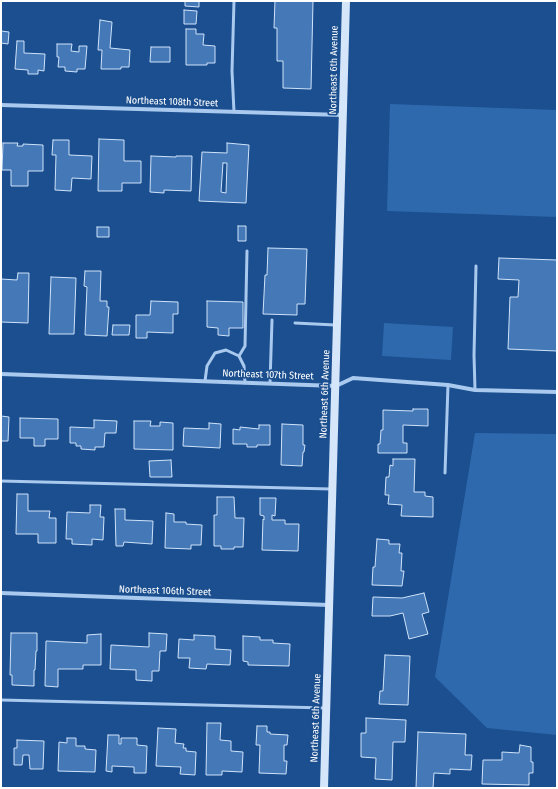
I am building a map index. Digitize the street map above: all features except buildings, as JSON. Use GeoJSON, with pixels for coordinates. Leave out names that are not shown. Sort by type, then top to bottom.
{"type":"FeatureCollection","features":[{"type":"Feature","properties":{"kind":"main road","name":"Northeast 6th Avenue"},"geometry":{"type":"LineString","coordinates":[[324,788],[346,1]]}},
{"type":"Feature","properties":{"kind":"street","name":"Northeast 108th Street"},"geometry":{"type":"LineString","coordinates":[[1,105],[343,115]]}},
{"type":"Feature","properties":{"kind":"street","name":"Northeast 107th Street"},"geometry":{"type":"LineString","coordinates":[[1,374],[336,386],[353,378],[448,385],[475,390],[557,392]]}},
{"type":"Feature","properties":{"kind":"street","name":"Northeast 106th Street"},"geometry":{"type":"LineString","coordinates":[[1,593],[329,605]]}},
{"type":"Feature","properties":{"kind":"lane"},"geometry":{"type":"LineString","coordinates":[[234,1],[232,72],[234,112]]}},
{"type":"Feature","properties":{"kind":"lane"},"geometry":{"type":"LineString","coordinates":[[239,356],[245,346],[247,251]]}},
{"type":"Feature","properties":{"kind":"lane"},"geometry":{"type":"LineString","coordinates":[[475,390],[474,354],[476,266]]}},
{"type":"Feature","properties":{"kind":"lane"},"geometry":{"type":"LineString","coordinates":[[270,383],[272,320]]}},
{"type":"Feature","properties":{"kind":"lane"},"geometry":{"type":"LineString","coordinates":[[295,323],[337,325]]}},
{"type":"Feature","properties":{"kind":"lane"},"geometry":{"type":"LineString","coordinates":[[205,381],[207,366],[215,353],[226,350],[239,356],[244,366],[245,383]]}},
{"type":"Feature","properties":{"kind":"lane"},"geometry":{"type":"LineString","coordinates":[[445,473],[448,385]]}},
{"type":"Feature","properties":{"kind":"lane"},"geometry":{"type":"LineString","coordinates":[[1,481],[332,489]]}},
{"type":"Feature","properties":{"kind":"lane"},"geometry":{"type":"LineString","coordinates":[[1,700],[326,708]]}},
{"type":"Feature","properties":{"kind":"shaded area"},"geometry":{"type":"Polygon","coordinates":[[[390,104],[557,110],[557,217],[387,211],[390,104]]]}},
{"type":"Feature","properties":{"kind":"shaded area"},"geometry":{"type":"Polygon","coordinates":[[[384,323],[453,327],[451,360],[382,356],[384,323]]]}},
{"type":"Feature","properties":{"kind":"shaded area"},"geometry":{"type":"Polygon","coordinates":[[[475,433],[557,434],[557,735],[487,728],[435,677],[475,433]]]}}]}
